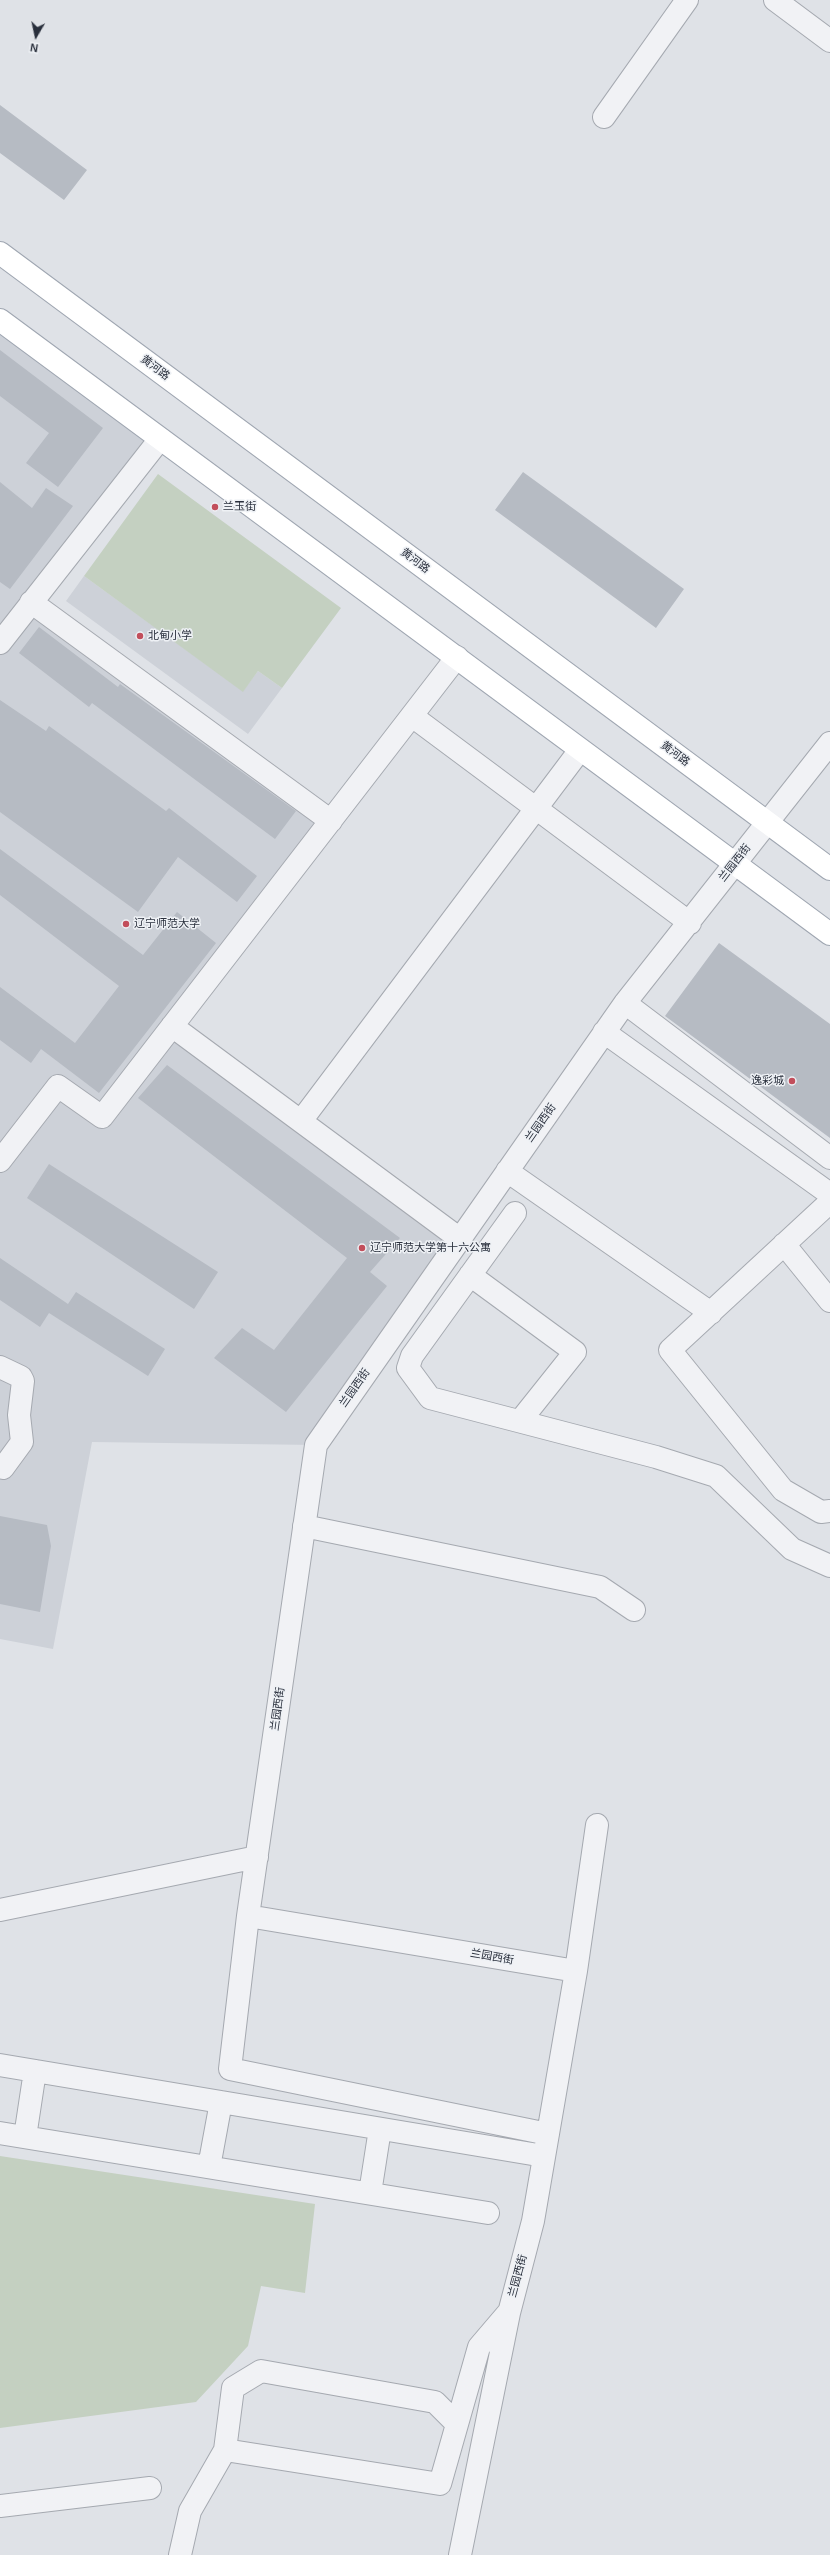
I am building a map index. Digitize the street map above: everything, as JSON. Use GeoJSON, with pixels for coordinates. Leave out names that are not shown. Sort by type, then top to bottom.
{"type":"FeatureCollection","features":[{"type":"Feature","properties":{"kind":"main road","name":"黄河路"},"geometry":{"type":"LineString","coordinates":[[0,253],[830,869]]}},
{"type":"Feature","properties":{"kind":"main road"},"geometry":{"type":"LineString","coordinates":[[0,320],[830,934]]}},
{"type":"Feature","properties":{"kind":"street"},"geometry":{"type":"LineString","coordinates":[[604,117],[687,0]]}},
{"type":"Feature","properties":{"kind":"street"},"geometry":{"type":"LineString","coordinates":[[775,0],[830,42]]}},
{"type":"Feature","properties":{"kind":"street"},"geometry":{"type":"LineString","coordinates":[[0,643],[160,439]]}},
{"type":"Feature","properties":{"kind":"street"},"geometry":{"type":"LineString","coordinates":[[31,602],[331,821]]}},
{"type":"Feature","properties":{"kind":"street"},"geometry":{"type":"LineString","coordinates":[[0,1161],[58,1086],[102,1117],[457,657]]}},
{"type":"Feature","properties":{"kind":"street"},"geometry":{"type":"LineString","coordinates":[[412,716],[690,923]]}},
{"type":"Feature","properties":{"kind":"street","name":"兰园西街"},"geometry":{"type":"LineString","coordinates":[[460,2555],[509,2312],[533,2221],[576,1971],[248,1916],[316,1445],[625,1003],[690,923],[734,864],[830,743]]}},
{"type":"Feature","properties":{"kind":"street"},"geometry":{"type":"LineString","coordinates":[[301,1121],[580,750]]}},
{"type":"Feature","properties":{"kind":"street"},"geometry":{"type":"LineString","coordinates":[[625,1003],[830,1158]]}},
{"type":"Feature","properties":{"kind":"street"},"geometry":{"type":"LineString","coordinates":[[172,1026],[460,1238]]}},
{"type":"Feature","properties":{"kind":"street"},"geometry":{"type":"LineString","coordinates":[[604,1032],[830,1194]]}},
{"type":"Feature","properties":{"kind":"street"},"geometry":{"type":"LineString","coordinates":[[507,1171],[711,1313]]}},
{"type":"Feature","properties":{"kind":"street"},"geometry":{"type":"LineString","coordinates":[[830,1202],[670,1350],[783,1490],[821,1512],[830,1511]]}},
{"type":"Feature","properties":{"kind":"street"},"geometry":{"type":"LineString","coordinates":[[515,1213],[412,1356],[408,1368],[430,1398],[656,1457],[716,1476],[792,1549],[830,1566]]}},
{"type":"Feature","properties":{"kind":"street"},"geometry":{"type":"LineString","coordinates":[[784,1244],[830,1301]]}},
{"type":"Feature","properties":{"kind":"street"},"geometry":{"type":"LineString","coordinates":[[470,1276],[575,1352],[520,1421]]}},
{"type":"Feature","properties":{"kind":"street"},"geometry":{"type":"LineString","coordinates":[[0,1367],[21,1377],[23,1381],[19,1407],[22,1442],[3,1468],[0,1467]]}},
{"type":"Feature","properties":{"kind":"street"},"geometry":{"type":"LineString","coordinates":[[304,1526],[600,1587],[634,1610]]}},
{"type":"Feature","properties":{"kind":"street"},"geometry":{"type":"LineString","coordinates":[[576,1971],[597,1825]]}},
{"type":"Feature","properties":{"kind":"street"},"geometry":{"type":"LineString","coordinates":[[0,1910],[256,1857]]}},
{"type":"Feature","properties":{"kind":"street"},"geometry":{"type":"LineString","coordinates":[[248,1916],[230,2069],[548,2134]]}},
{"type":"Feature","properties":{"kind":"street"},"geometry":{"type":"LineString","coordinates":[[0,2065],[544,2156]]}},
{"type":"Feature","properties":{"kind":"street"},"geometry":{"type":"LineString","coordinates":[[25,2137],[35,2071]]}},
{"type":"Feature","properties":{"kind":"street"},"geometry":{"type":"LineString","coordinates":[[209,2167],[221,2102]]}},
{"type":"Feature","properties":{"kind":"street"},"geometry":{"type":"LineString","coordinates":[[370,2193],[380,2129]]}},
{"type":"Feature","properties":{"kind":"street"},"geometry":{"type":"LineString","coordinates":[[0,2133],[488,2213]]}},
{"type":"Feature","properties":{"kind":"street"},"geometry":{"type":"LineString","coordinates":[[225,2450],[440,2484],[479,2347],[509,2312]]}},
{"type":"Feature","properties":{"kind":"street"},"geometry":{"type":"LineString","coordinates":[[180,2555],[190,2512],[225,2450],[233,2388],[261,2371],[435,2402],[457,2424]]}},
{"type":"Feature","properties":{"kind":"street"},"geometry":{"type":"LineString","coordinates":[[0,2506],[150,2488]]}},
{"type":"Feature","properties":{"kind":"shaded area","name":"辽宁师范大学"},"geometry":{"type":"Polygon","coordinates":[[[0,320],[160,439],[31,602],[331,821],[172,1026],[460,1239],[316,1445],[92,1442],[53,1649],[0,1639],[0,320]]]}},
{"type":"Feature","properties":{"kind":"shaded area","name":"北甸小学"},"geometry":{"type":"Polygon","coordinates":[[[84,576],[243,691],[258,671],[282,688],[248,734],[66,601],[84,576]]]}},
{"type":"Feature","properties":{"kind":"green space"},"geometry":{"type":"Polygon","coordinates":[[[158,474],[341,608],[282,688],[258,671],[243,692],[84,576],[158,474]]]}},
{"type":"Feature","properties":{"kind":"green space"},"geometry":{"type":"Polygon","coordinates":[[[0,2156],[315,2204],[305,2293],[261,2286],[248,2346],[196,2402],[0,2428],[0,2156]]]}},
{"type":"Feature","properties":{"kind":"building"},"geometry":{"type":"Polygon","coordinates":[[[0,105],[87,170],[64,200],[0,153],[0,105]]]}},
{"type":"Feature","properties":{"kind":"building"},"geometry":{"type":"Polygon","coordinates":[[[0,350],[103,428],[58,487],[26,463],[49,433],[0,396],[0,350]]]}},
{"type":"Feature","properties":{"kind":"building"},"geometry":{"type":"Polygon","coordinates":[[[523,472],[684,589],[656,628],[495,510],[523,472]]]}},
{"type":"Feature","properties":{"kind":"building"},"geometry":{"type":"Polygon","coordinates":[[[0,482],[32,508],[46,488],[73,506],[10,589],[0,582],[0,482]]]}},
{"type":"Feature","properties":{"kind":"building"},"geometry":{"type":"Polygon","coordinates":[[[39,627],[118,687],[120,684],[296,811],[275,839],[92,703],[89,707],[19,653],[39,627]]]}},
{"type":"Feature","properties":{"kind":"building"},"geometry":{"type":"Polygon","coordinates":[[[0,700],[46,731],[49,726],[166,811],[169,808],[257,876],[237,902],[178,857],[138,912],[0,812],[0,700]]]}},
{"type":"Feature","properties":{"kind":"building"},"geometry":{"type":"Polygon","coordinates":[[[0,849],[143,955],[177,912],[216,943],[99,1093],[41,1049],[31,1063],[0,1040],[0,987],[75,1043],[119,986],[0,895],[0,849]]]}},
{"type":"Feature","properties":{"kind":"building","name":"逸彩城"},"geometry":{"type":"Polygon","coordinates":[[[719,943],[830,1024],[830,1138],[665,1016],[719,943]]]}},
{"type":"Feature","properties":{"kind":"building","name":"辽宁师范大学第十六公寓"},"geometry":{"type":"Polygon","coordinates":[[[167,1065],[400,1238],[370,1272],[387,1286],[286,1412],[214,1358],[242,1328],[274,1350],[347,1258],[138,1098],[167,1065]]]}},
{"type":"Feature","properties":{"kind":"building"},"geometry":{"type":"Polygon","coordinates":[[[49,1164],[218,1272],[194,1309],[27,1198],[49,1164]]]}},
{"type":"Feature","properties":{"kind":"building"},"geometry":{"type":"Polygon","coordinates":[[[0,1258],[68,1304],[76,1292],[165,1349],[148,1376],[49,1313],[40,1327],[0,1300],[0,1258]]]}},
{"type":"Feature","properties":{"kind":"building"},"geometry":{"type":"Polygon","coordinates":[[[0,1516],[47,1525],[51,1546],[40,1612],[0,1604],[0,1516]]]}},
{"type":"Feature","properties":{"kind":"place","name":"兰玉街"},"geometry":{"type":"Point","coordinates":[215,507]}},
{"type":"Feature","properties":{"kind":"place","name":"北甸小学"},"geometry":{"type":"Point","coordinates":[140,636]}},
{"type":"Feature","properties":{"kind":"place","name":"辽宁师范大学"},"geometry":{"type":"Point","coordinates":[126,924]}},
{"type":"Feature","properties":{"kind":"place","name":"逸彩城"},"geometry":{"type":"Point","coordinates":[792,1081]}},
{"type":"Feature","properties":{"kind":"place","name":"辽宁师范大学第十六公寓"},"geometry":{"type":"Point","coordinates":[362,1248]}}]}
